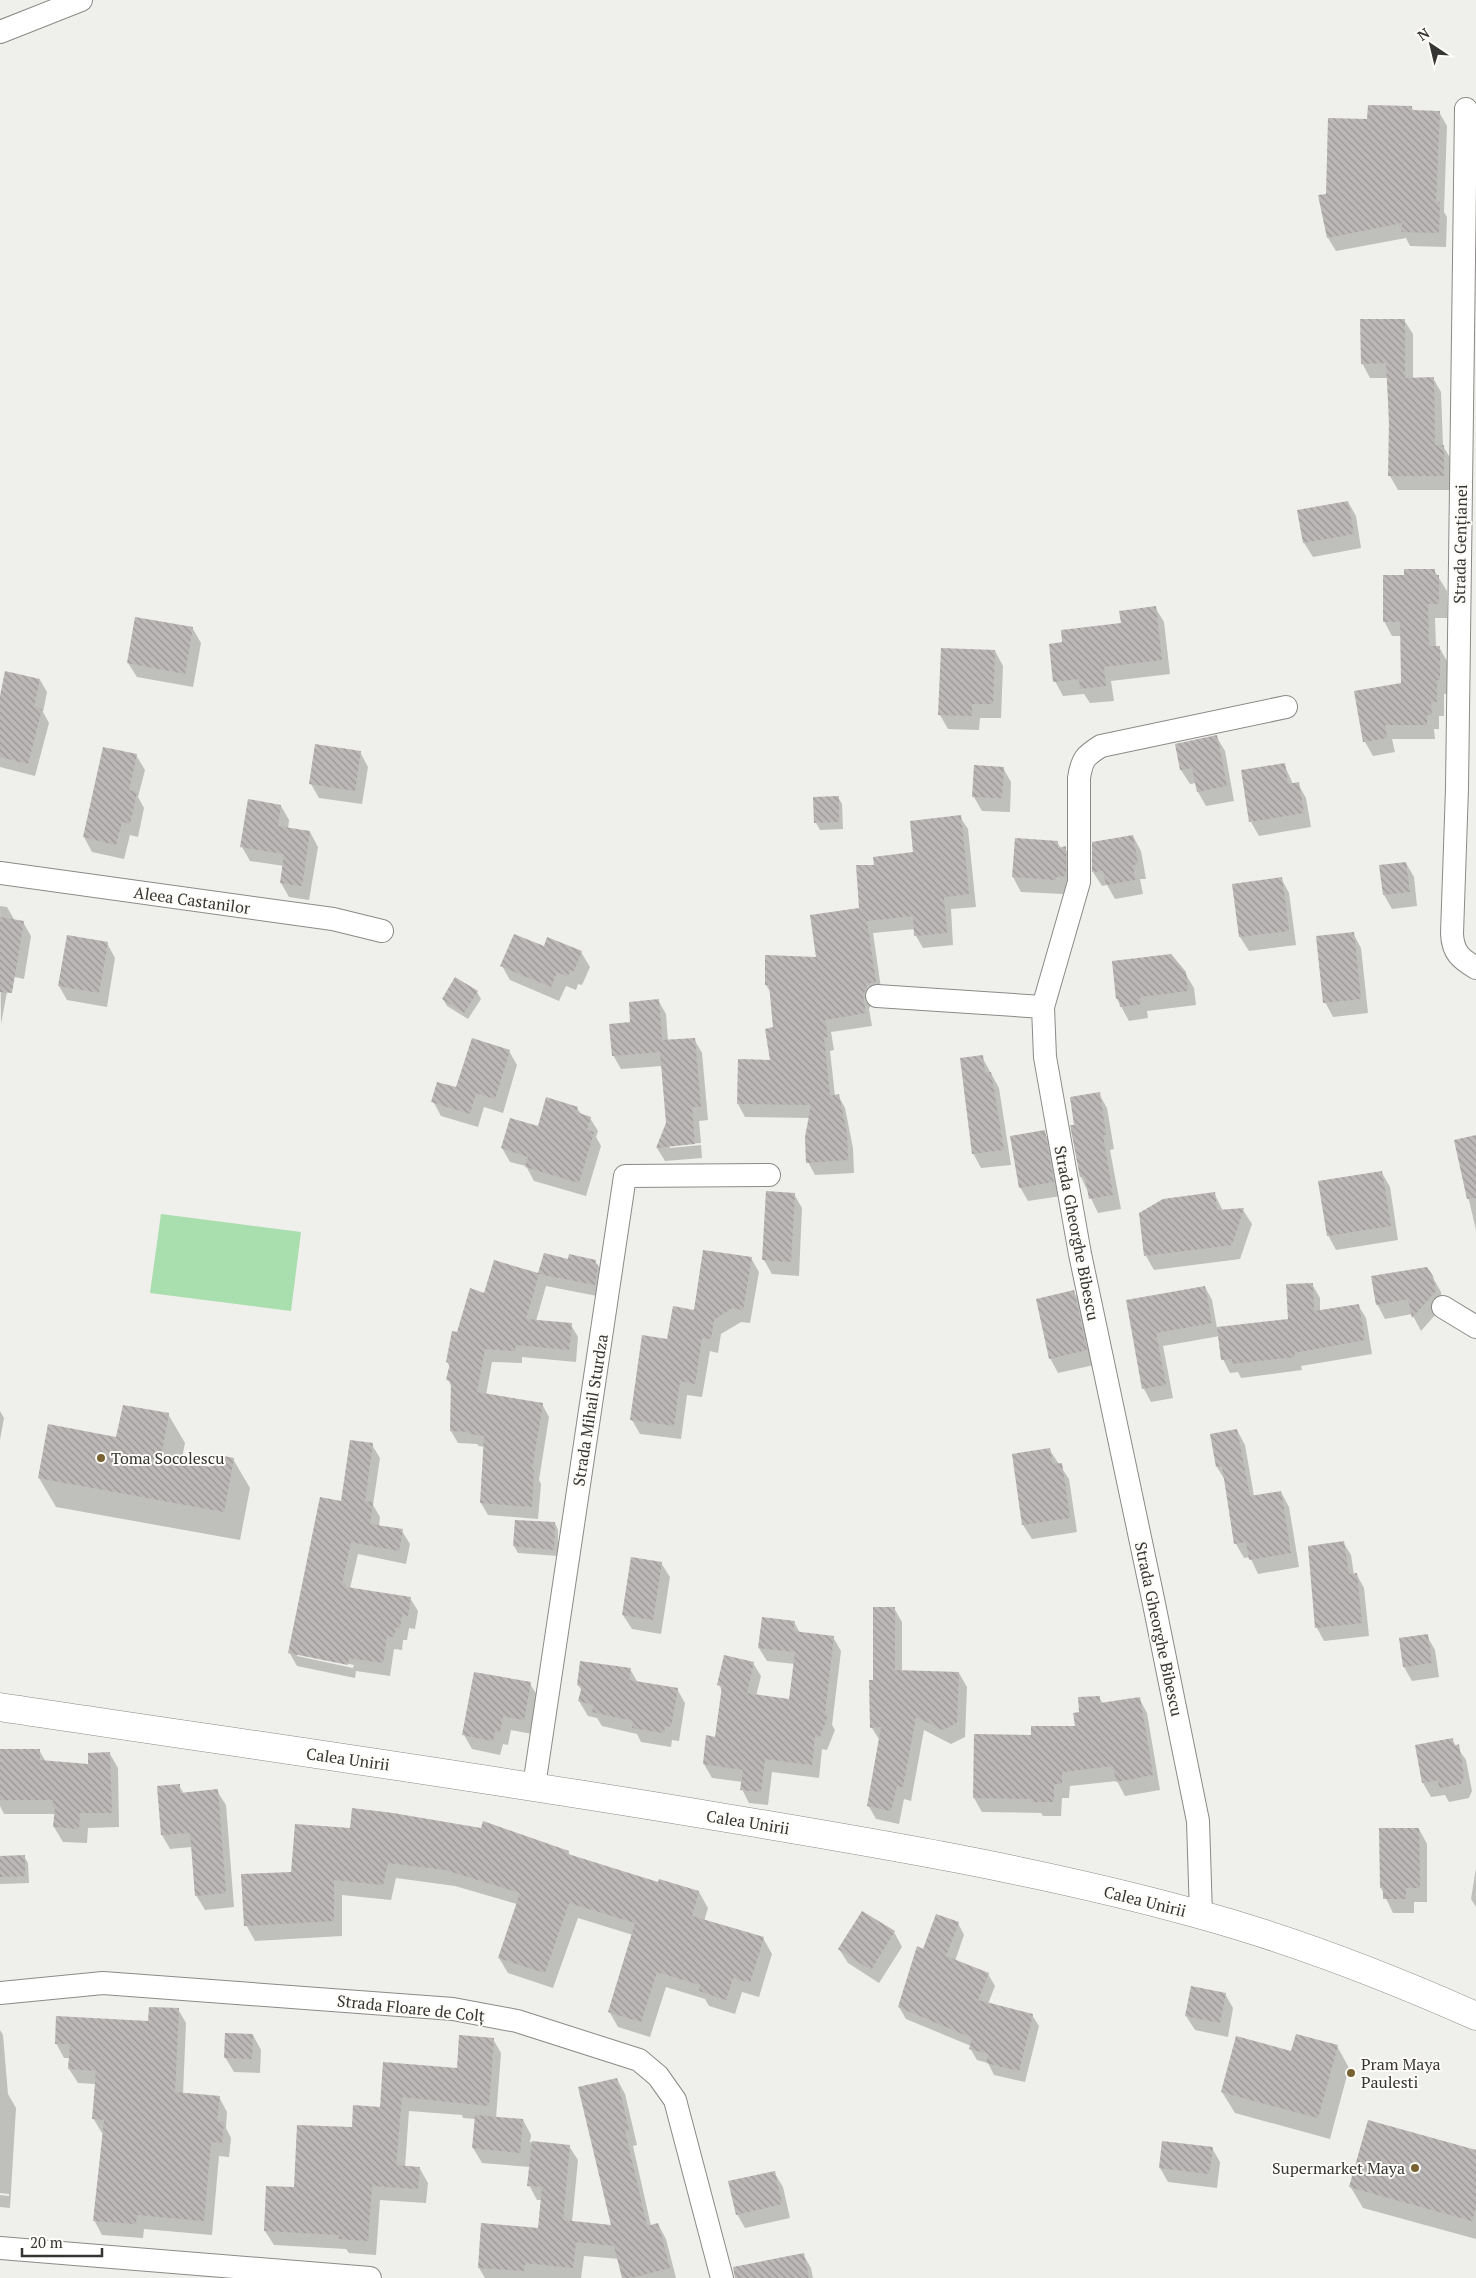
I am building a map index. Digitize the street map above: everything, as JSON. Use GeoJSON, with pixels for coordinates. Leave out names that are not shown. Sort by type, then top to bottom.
{"type":"FeatureCollection","features":[{"type":"Feature","properties":{"kind":"main road","name":"Calea Unirii"},"geometry":{"type":"LineString","coordinates":[[0,1708],[534,1786],[914,1850],[1052,1878],[1201,1915],[1303,1947],[1432,1996],[1476,2016]]}},
{"type":"Feature","properties":{"kind":"street"},"geometry":{"type":"LineString","coordinates":[[0,32],[81,0]]}},
{"type":"Feature","properties":{"kind":"street","name":"Strada Gențianei"},"geometry":{"type":"LineString","coordinates":[[1466,109],[1457,788],[1452,934],[1453,946],[1457,954],[1476,968]]}},
{"type":"Feature","properties":{"kind":"street","name":"Strada Gheorghe Bibescu"},"geometry":{"type":"LineString","coordinates":[[1201,1915],[1198,1821],[1080,1254],[1045,1057],[1043,1007],[1079,882],[1079,778],[1081,762],[1089,753],[1101,746],[1286,706]]}},
{"type":"Feature","properties":{"kind":"street","name":"Aleea Castanilor"},"geometry":{"type":"LineString","coordinates":[[0,873],[333,919],[382,931]]}},
{"type":"Feature","properties":{"kind":"street"},"geometry":{"type":"LineString","coordinates":[[877,996],[1043,1007]]}},
{"type":"Feature","properties":{"kind":"street","name":"Strada Mihail Sturdza"},"geometry":{"type":"LineString","coordinates":[[534,1786],[625,1176],[770,1175]]}},
{"type":"Feature","properties":{"kind":"street"},"geometry":{"type":"LineString","coordinates":[[1443,1307],[1476,1327]]}},
{"type":"Feature","properties":{"kind":"street","name":"Strada Floare de Colț"},"geometry":{"type":"LineString","coordinates":[[0,1993],[103,1983],[453,2009],[517,2021],[639,2060],[658,2076],[675,2100],[722,2278]]}},
{"type":"Feature","properties":{"kind":"street"},"geometry":{"type":"LineString","coordinates":[[0,2248],[370,2278]]}},
{"type":"Feature","properties":{"kind":"green space"},"geometry":{"type":"Polygon","coordinates":[[[161,1214],[301,1232],[291,1311],[150,1293],[161,1214]]]}},
{"type":"Feature","properties":{"kind":"building"},"geometry":{"type":"Polygon","coordinates":[[[1368,105],[1412,106],[1412,110],[1440,111],[1436,202],[1440,202],[1439,233],[1401,232],[1402,223],[1327,238],[1318,195],[1326,194],[1328,118],[1367,119],[1368,105]]]}},
{"type":"Feature","properties":{"kind":"building"},"geometry":{"type":"Polygon","coordinates":[[[1360,319],[1405,319],[1405,378],[1434,377],[1435,445],[1444,445],[1444,476],[1388,476],[1389,421],[1386,363],[1361,364],[1360,319]]]}},
{"type":"Feature","properties":{"kind":"building"},"geometry":{"type":"Polygon","coordinates":[[[1348,501],[1354,534],[1303,543],[1297,510],[1348,501]]]}},
{"type":"Feature","properties":{"kind":"building"},"geometry":{"type":"Polygon","coordinates":[[[1404,569],[1435,569],[1435,575],[1439,575],[1439,604],[1428,604],[1429,646],[1440,646],[1440,680],[1437,680],[1437,702],[1431,702],[1432,715],[1427,715],[1427,725],[1385,725],[1387,738],[1363,742],[1354,691],[1401,683],[1400,622],[1383,622],[1383,575],[1404,575],[1404,569]]]}},
{"type":"Feature","properties":{"kind":"building"},"geometry":{"type":"Polygon","coordinates":[[[1156,606],[1162,660],[1104,667],[1106,686],[1080,689],[1079,679],[1053,682],[1049,644],[1062,642],[1061,630],[1121,623],[1119,611],[1156,606]]]}},
{"type":"Feature","properties":{"kind":"building"},"geometry":{"type":"Polygon","coordinates":[[[135,617],[193,627],[185,674],[127,663],[135,617]]]}},
{"type":"Feature","properties":{"kind":"building"},"geometry":{"type":"Polygon","coordinates":[[[941,648],[995,650],[993,704],[972,704],[972,716],[938,715],[941,648]]]}},
{"type":"Feature","properties":{"kind":"building"},"geometry":{"type":"Polygon","coordinates":[[[5,671],[40,679],[34,707],[42,709],[28,764],[0,757],[0,696],[5,671]]]}},
{"type":"Feature","properties":{"kind":"building"},"geometry":{"type":"Polygon","coordinates":[[[1217,735],[1227,786],[1197,792],[1192,768],[1180,770],[1175,744],[1217,735]]]}},
{"type":"Feature","properties":{"kind":"building"},"geometry":{"type":"Polygon","coordinates":[[[315,744],[361,751],[355,791],[309,784],[315,744]]]}},
{"type":"Feature","properties":{"kind":"building"},"geometry":{"type":"Polygon","coordinates":[[[103,747],[137,754],[129,790],[137,792],[130,824],[122,822],[116,845],[83,837],[103,747]]]}},
{"type":"Feature","properties":{"kind":"building"},"geometry":{"type":"Polygon","coordinates":[[[1285,763],[1288,784],[1299,782],[1304,813],[1249,822],[1241,770],[1285,763]]]}},
{"type":"Feature","properties":{"kind":"building"},"geometry":{"type":"Polygon","coordinates":[[[974,765],[1004,767],[1002,798],[972,797],[974,765]]]}},
{"type":"Feature","properties":{"kind":"building"},"geometry":{"type":"Polygon","coordinates":[[[839,796],[839,822],[814,823],[813,797],[839,796]]]}},
{"type":"Feature","properties":{"kind":"building"},"geometry":{"type":"Polygon","coordinates":[[[248,799],[281,805],[278,826],[310,831],[302,886],[280,883],[284,854],[240,847],[248,799]]]}},
{"type":"Feature","properties":{"kind":"building"},"geometry":{"type":"Polygon","coordinates":[[[961,815],[969,894],[944,897],[947,933],[914,936],[913,916],[867,921],[876,982],[866,984],[867,988],[863,995],[866,1013],[825,1020],[828,1037],[824,1038],[830,1096],[839,1094],[847,1134],[848,1160],[806,1163],[805,1137],[811,1105],[737,1104],[738,1059],[770,1060],[765,1029],[773,1027],[769,985],[765,985],[765,955],[816,957],[810,915],[859,908],[856,865],[874,865],[873,857],[913,852],[910,821],[961,815]]]}},
{"type":"Feature","properties":{"kind":"building"},"geometry":{"type":"Polygon","coordinates":[[[1133,835],[1138,864],[1133,865],[1135,880],[1106,885],[1103,871],[1092,872],[1092,842],[1133,835]]]}},
{"type":"Feature","properties":{"kind":"building"},"geometry":{"type":"Polygon","coordinates":[[[1015,838],[1058,841],[1058,848],[1066,846],[1066,876],[1056,877],[1056,880],[1012,877],[1015,838]]]}},
{"type":"Feature","properties":{"kind":"building"},"geometry":{"type":"Polygon","coordinates":[[[1406,862],[1410,892],[1383,895],[1379,865],[1406,862]]]}},
{"type":"Feature","properties":{"kind":"building"},"geometry":{"type":"Polygon","coordinates":[[[1282,877],[1289,931],[1239,937],[1232,884],[1282,877]]]}},
{"type":"Feature","properties":{"kind":"building"},"geometry":{"type":"Polygon","coordinates":[[[0,917],[24,921],[12,993],[0,992],[0,917]]]}},
{"type":"Feature","properties":{"kind":"building"},"geometry":{"type":"Polygon","coordinates":[[[1354,932],[1361,999],[1323,1003],[1316,936],[1354,932]]]}},
{"type":"Feature","properties":{"kind":"building"},"geometry":{"type":"Polygon","coordinates":[[[514,934],[544,946],[547,937],[582,951],[574,971],[570,970],[568,977],[557,972],[551,987],[500,966],[514,934]]]}},
{"type":"Feature","properties":{"kind":"building"},"geometry":{"type":"Polygon","coordinates":[[[67,935],[108,942],[99,993],[58,986],[67,935]]]}},
{"type":"Feature","properties":{"kind":"building"},"geometry":{"type":"Polygon","coordinates":[[[1171,954],[1186,972],[1188,991],[1140,997],[1141,1004],[1120,1007],[1119,999],[1116,999],[1112,961],[1171,954]]]}},
{"type":"Feature","properties":{"kind":"building"},"geometry":{"type":"Polygon","coordinates":[[[455,977],[478,991],[464,1013],[442,999],[455,977]]]}},
{"type":"Feature","properties":{"kind":"building"},"geometry":{"type":"Polygon","coordinates":[[[659,999],[662,1040],[695,1038],[701,1107],[692,1107],[695,1144],[656,1148],[666,1123],[660,1052],[612,1056],[609,1024],[630,1022],[629,1002],[659,999]]]}},
{"type":"Feature","properties":{"kind":"building"},"geometry":{"type":"Polygon","coordinates":[[[472,1038],[510,1050],[495,1099],[476,1093],[470,1114],[431,1102],[437,1082],[456,1087],[472,1038]]]}},
{"type":"Feature","properties":{"kind":"building"},"geometry":{"type":"Polygon","coordinates":[[[983,1055],[985,1073],[991,1072],[1004,1150],[972,1154],[960,1058],[983,1055]]]}},
{"type":"Feature","properties":{"kind":"building"},"geometry":{"type":"Polygon","coordinates":[[[1100,1092],[1106,1135],[1103,1135],[1113,1195],[1089,1199],[1085,1176],[1080,1177],[1070,1125],[1074,1125],[1070,1097],[1100,1092]]]}},
{"type":"Feature","properties":{"kind":"building"},"geometry":{"type":"Polygon","coordinates":[[[546,1097],[578,1107],[576,1112],[591,1117],[587,1130],[594,1132],[579,1183],[525,1167],[528,1157],[501,1148],[510,1118],[538,1126],[546,1097]]]}},
{"type":"Feature","properties":{"kind":"building"},"geometry":{"type":"Polygon","coordinates":[[[1045,1130],[1054,1182],[1019,1188],[1010,1136],[1045,1130]]]}},
{"type":"Feature","properties":{"kind":"building"},"geometry":{"type":"Polygon","coordinates":[[[1476,1135],[1476,1198],[1467,1199],[1454,1140],[1476,1135]]]}},
{"type":"Feature","properties":{"kind":"building"},"geometry":{"type":"Polygon","coordinates":[[[1382,1171],[1391,1226],[1327,1236],[1318,1181],[1382,1171]]]}},
{"type":"Feature","properties":{"kind":"building"},"geometry":{"type":"Polygon","coordinates":[[[766,1191],[795,1193],[791,1262],[762,1260],[766,1191]]]}},
{"type":"Feature","properties":{"kind":"building"},"geometry":{"type":"Polygon","coordinates":[[[1215,1192],[1217,1210],[1244,1208],[1232,1245],[1144,1256],[1139,1213],[1163,1199],[1215,1192]]]}},
{"type":"Feature","properties":{"kind":"building"},"geometry":{"type":"Polygon","coordinates":[[[703,1250],[752,1257],[743,1310],[732,1308],[714,1320],[711,1339],[702,1338],[695,1384],[680,1381],[674,1426],[630,1420],[642,1335],[667,1339],[673,1306],[694,1310],[703,1250]]]}},
{"type":"Feature","properties":{"kind":"building"},"geometry":{"type":"Polygon","coordinates":[[[544,1253],[568,1259],[569,1254],[596,1260],[595,1264],[598,1265],[595,1285],[539,1274],[526,1319],[572,1323],[569,1350],[516,1345],[515,1351],[485,1349],[477,1392],[543,1403],[532,1470],[534,1470],[532,1507],[480,1503],[484,1436],[470,1434],[470,1432],[450,1431],[451,1381],[446,1380],[450,1363],[446,1362],[452,1331],[457,1332],[470,1288],[484,1293],[494,1260],[538,1273],[544,1253]]]}},
{"type":"Feature","properties":{"kind":"building"},"geometry":{"type":"Polygon","coordinates":[[[1427,1267],[1433,1276],[1436,1291],[1412,1318],[1408,1299],[1376,1305],[1371,1276],[1427,1267]]]}},
{"type":"Feature","properties":{"kind":"building"},"geometry":{"type":"Polygon","coordinates":[[[1313,1283],[1314,1311],[1359,1304],[1365,1340],[1294,1353],[1295,1357],[1232,1364],[1232,1359],[1221,1360],[1217,1327],[1288,1319],[1286,1284],[1313,1283]]]}},
{"type":"Feature","properties":{"kind":"building"},"geometry":{"type":"Polygon","coordinates":[[[1205,1286],[1212,1323],[1156,1333],[1166,1385],[1142,1389],[1126,1300],[1205,1286]]]}},
{"type":"Feature","properties":{"kind":"building"},"geometry":{"type":"Polygon","coordinates":[[[1074,1290],[1087,1350],[1049,1359],[1036,1299],[1074,1290]]]}},
{"type":"Feature","properties":{"kind":"building","name":"Toma Socolescu"},"geometry":{"type":"Polygon","coordinates":[[[123,1405],[169,1413],[161,1458],[210,1467],[212,1454],[234,1458],[224,1512],[38,1478],[48,1424],[116,1437],[123,1405]]]}},
{"type":"Feature","properties":{"kind":"building"},"geometry":{"type":"Polygon","coordinates":[[[1237,1429],[1250,1496],[1281,1491],[1291,1553],[1249,1560],[1246,1542],[1234,1544],[1222,1466],[1216,1467],[1210,1434],[1237,1429]]]}},
{"type":"Feature","properties":{"kind":"building"},"geometry":{"type":"Polygon","coordinates":[[[350,1440],[373,1443],[365,1501],[373,1502],[370,1524],[403,1529],[399,1551],[351,1542],[342,1583],[346,1584],[346,1587],[411,1597],[408,1616],[402,1615],[400,1628],[396,1627],[394,1637],[387,1636],[383,1663],[349,1658],[348,1665],[288,1653],[320,1497],[341,1501],[350,1440]]]}},
{"type":"Feature","properties":{"kind":"building"},"geometry":{"type":"Polygon","coordinates":[[[1050,1448],[1053,1464],[1062,1463],[1070,1518],[1022,1525],[1012,1454],[1050,1448]]]}},
{"type":"Feature","properties":{"kind":"building"},"geometry":{"type":"Polygon","coordinates":[[[515,1520],[555,1522],[554,1550],[513,1546],[515,1520]]]}},
{"type":"Feature","properties":{"kind":"building"},"geometry":{"type":"Polygon","coordinates":[[[1344,1541],[1349,1574],[1357,1573],[1362,1623],[1315,1628],[1308,1546],[1344,1541]]]}},
{"type":"Feature","properties":{"kind":"building"},"geometry":{"type":"Polygon","coordinates":[[[631,1557],[662,1562],[653,1620],[622,1615],[631,1557]]]}},
{"type":"Feature","properties":{"kind":"building"},"geometry":{"type":"Polygon","coordinates":[[[873,1607],[895,1607],[895,1670],[959,1672],[957,1723],[943,1730],[916,1717],[903,1787],[897,1786],[891,1811],[867,1806],[881,1727],[870,1728],[869,1680],[873,1680],[873,1607]]]}},
{"type":"Feature","properties":{"kind":"building"},"geometry":{"type":"Polygon","coordinates":[[[762,1617],[795,1621],[793,1631],[834,1636],[825,1713],[828,1716],[820,1737],[815,1736],[812,1765],[765,1759],[761,1792],[740,1790],[743,1770],[703,1764],[706,1735],[715,1737],[722,1686],[717,1685],[724,1655],[754,1662],[747,1693],[789,1699],[795,1652],[758,1648],[762,1617]]]}},
{"type":"Feature","properties":{"kind":"building"},"geometry":{"type":"Polygon","coordinates":[[[1428,1634],[1432,1663],[1403,1667],[1399,1638],[1428,1634]]]}},
{"type":"Feature","properties":{"kind":"building"},"geometry":{"type":"Polygon","coordinates":[[[580,1661],[631,1668],[629,1680],[678,1688],[671,1727],[665,1726],[664,1733],[632,1728],[633,1721],[592,1712],[594,1705],[578,1701],[582,1686],[577,1685],[580,1661]]]}},
{"type":"Feature","properties":{"kind":"building"},"geometry":{"type":"Polygon","coordinates":[[[474,1672],[531,1682],[524,1720],[503,1716],[500,1732],[495,1731],[493,1741],[462,1735],[474,1672]]]}},
{"type":"Feature","properties":{"kind":"building"},"geometry":{"type":"Polygon","coordinates":[[[1100,1696],[1100,1703],[1140,1697],[1153,1775],[1116,1782],[1113,1766],[1062,1772],[1062,1784],[1054,1784],[1054,1802],[1033,1802],[1033,1799],[973,1798],[974,1734],[1031,1735],[1031,1726],[1075,1726],[1073,1713],[1079,1712],[1078,1697],[1100,1696]]]}},
{"type":"Feature","properties":{"kind":"building"},"geometry":{"type":"Polygon","coordinates":[[[1453,1738],[1454,1746],[1459,1744],[1464,1776],[1461,1784],[1439,1788],[1438,1780],[1422,1783],[1415,1745],[1453,1738]]]}},
{"type":"Feature","properties":{"kind":"building"},"geometry":{"type":"Polygon","coordinates":[[[0,1749],[40,1749],[40,1760],[88,1764],[88,1753],[110,1752],[112,1813],[80,1813],[79,1829],[53,1827],[55,1807],[52,1807],[53,1800],[0,1800],[0,1749]]]}},
{"type":"Feature","properties":{"kind":"building"},"geometry":{"type":"Polygon","coordinates":[[[180,1784],[180,1793],[218,1789],[226,1893],[195,1896],[190,1833],[161,1835],[157,1786],[180,1784]]]}},
{"type":"Feature","properties":{"kind":"building"},"geometry":{"type":"Polygon","coordinates":[[[352,1808],[481,1828],[483,1821],[569,1851],[568,1854],[658,1882],[659,1879],[699,1891],[692,1916],[764,1937],[750,1983],[733,1978],[726,2000],[699,1991],[700,1985],[657,1972],[641,2022],[608,2012],[635,1923],[569,1903],[545,1973],[498,1958],[520,1893],[446,1870],[388,1863],[383,1885],[334,1880],[334,1921],[244,1926],[241,1874],[291,1872],[295,1824],[350,1828],[352,1808]]]}},
{"type":"Feature","properties":{"kind":"building"},"geometry":{"type":"Polygon","coordinates":[[[1379,1828],[1419,1828],[1420,1888],[1406,1888],[1406,1899],[1383,1899],[1383,1888],[1380,1888],[1379,1828]]]}},
{"type":"Feature","properties":{"kind":"building"},"geometry":{"type":"Polygon","coordinates":[[[25,1855],[25,1876],[0,1877],[0,1856],[25,1855]]]}},
{"type":"Feature","properties":{"kind":"building"},"geometry":{"type":"Polygon","coordinates":[[[862,1911],[895,1931],[871,1970],[838,1949],[862,1911]]]}},
{"type":"Feature","properties":{"kind":"building"},"geometry":{"type":"Polygon","coordinates":[[[936,1914],[959,1922],[946,1956],[989,1973],[978,2000],[1033,2014],[1019,2071],[986,2063],[989,2054],[969,2049],[972,2038],[898,2007],[917,1946],[923,1949],[936,1914]]]}},
{"type":"Feature","properties":{"kind":"building"},"geometry":{"type":"Polygon","coordinates":[[[1191,1986],[1226,1993],[1220,2023],[1185,2016],[1191,1986]]]}},
{"type":"Feature","properties":{"kind":"building"},"geometry":{"type":"Polygon","coordinates":[[[149,2007],[179,2008],[175,2092],[220,2096],[217,2121],[224,2122],[222,2143],[211,2142],[204,2221],[137,2215],[136,2224],[93,2221],[104,2120],[92,2119],[96,2071],[68,2069],[70,2044],[55,2044],[56,2016],[148,2021],[149,2007]]]}},
{"type":"Feature","properties":{"kind":"building"},"geometry":{"type":"Polygon","coordinates":[[[225,2033],[253,2034],[252,2059],[224,2058],[225,2033]]]}},
{"type":"Feature","properties":{"kind":"building"},"geometry":{"type":"Polygon","coordinates":[[[1296,2034],[1338,2045],[1318,2118],[1221,2092],[1236,2036],[1291,2051],[1296,2034]]]}},
{"type":"Feature","properties":{"kind":"building"},"geometry":{"type":"Polygon","coordinates":[[[459,2035],[494,2038],[489,2106],[402,2097],[396,2165],[420,2167],[418,2189],[372,2186],[368,2241],[339,2239],[339,2235],[264,2231],[266,2186],[294,2187],[297,2125],[352,2127],[353,2105],[380,2107],[383,2062],[457,2068],[459,2035]]]}},
{"type":"Feature","properties":{"kind":"building"},"geometry":{"type":"Polygon","coordinates":[[[617,2078],[629,2130],[625,2131],[647,2226],[658,2223],[670,2268],[631,2278],[622,2278],[614,2246],[576,2242],[573,2268],[525,2263],[524,2271],[478,2268],[481,2223],[538,2228],[542,2187],[527,2186],[532,2141],[570,2145],[563,2220],[611,2225],[578,2087],[617,2078]]]}},
{"type":"Feature","properties":{"kind":"building"},"geometry":{"type":"Polygon","coordinates":[[[475,2115],[523,2119],[520,2153],[472,2148],[475,2115]]]}},
{"type":"Feature","properties":{"kind":"building","name":"Supermarket Maya"},"geometry":{"type":"Polygon","coordinates":[[[1368,2120],[1476,2150],[1476,2207],[1472,2221],[1349,2187],[1368,2120]]]}},
{"type":"Feature","properties":{"kind":"building"},"geometry":{"type":"Polygon","coordinates":[[[1162,2141],[1213,2147],[1209,2174],[1159,2168],[1162,2141]]]}},
{"type":"Feature","properties":{"kind":"building"},"geometry":{"type":"Polygon","coordinates":[[[775,2171],[782,2204],[736,2215],[728,2181],[775,2171]]]}},
{"type":"Feature","properties":{"kind":"building"},"geometry":{"type":"Polygon","coordinates":[[[804,2253],[809,2278],[735,2278],[733,2267],[804,2253]]]}},
{"type":"Feature","properties":{"kind":"place","name":"Toma Socolescu"},"geometry":{"type":"Point","coordinates":[101,1458]}},
{"type":"Feature","properties":{"kind":"place","name":"Pram Maya Paulesti"},"geometry":{"type":"Point","coordinates":[1351,2073]}},
{"type":"Feature","properties":{"kind":"place","name":"Supermarket Maya"},"geometry":{"type":"Point","coordinates":[1415,2168]}}]}
